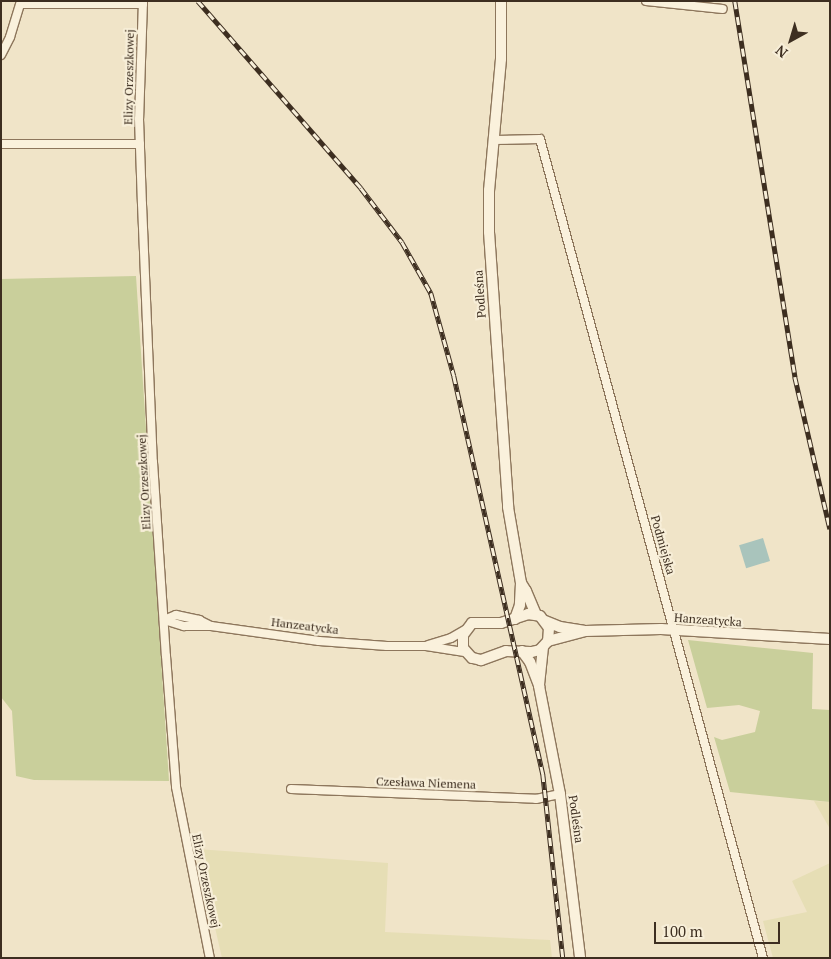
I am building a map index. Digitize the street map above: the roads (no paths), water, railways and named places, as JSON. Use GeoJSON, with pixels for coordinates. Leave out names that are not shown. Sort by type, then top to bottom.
{"type":"FeatureCollection","features":[{"type":"Feature","properties":{"kind":"street"},"geometry":{"type":"LineString","coordinates":[[646,1],[723,9]]}},
{"type":"Feature","properties":{"kind":"street","name":"Podleśna"},"geometry":{"type":"LineString","coordinates":[[501,2],[501,52],[488,207],[508,507],[521,584],[520,605],[515,618]]}},
{"type":"Feature","properties":{"kind":"street"},"geometry":{"type":"LineString","coordinates":[[1,55],[21,3],[143,3]]}},
{"type":"Feature","properties":{"kind":"street","name":"Elizy Orzeszkowej"},"geometry":{"type":"LineString","coordinates":[[143,3],[140,144],[154,462],[164,620],[176,787],[210,958]]}},
{"type":"Feature","properties":{"kind":"street","name":"Podmiejska"},"geometry":{"type":"LineString","coordinates":[[494,140],[540,139],[764,958]]}},
{"type":"Feature","properties":{"kind":"street"},"geometry":{"type":"LineString","coordinates":[[1,144],[140,144]]}},
{"type":"Feature","properties":{"kind":"street","name":"Podleśna"},"geometry":{"type":"LineString","coordinates":[[521,584],[536,615]]}},
{"type":"Feature","properties":{"kind":"street"},"geometry":{"type":"LineString","coordinates":[[465,652],[462,642],[465,630],[475,621],[501,623],[528,614],[536,615]]}},
{"type":"Feature","properties":{"kind":"street","name":"Hanzeatycka"},"geometry":{"type":"LineString","coordinates":[[536,615],[560,627],[585,631],[674,630],[830,639]]}},
{"type":"Feature","properties":{"kind":"street","name":"Hanzeatycka"},"geometry":{"type":"LineString","coordinates":[[164,620],[184,626],[211,626],[320,641],[387,646],[426,646],[465,652],[472,658],[481,660],[506,651],[536,651],[545,644],[585,631]]}},
{"type":"Feature","properties":{"kind":"street","name":"Podleśna"},"geometry":{"type":"LineString","coordinates":[[539,686],[545,644],[550,633],[545,621]]}},
{"type":"Feature","properties":{"kind":"street","name":"Hanzeatycka"},"geometry":{"type":"LineString","coordinates":[[426,646],[451,638],[465,630]]}},
{"type":"Feature","properties":{"kind":"street","name":"Podleśna"},"geometry":{"type":"LineString","coordinates":[[522,651],[530,662],[539,686],[560,794],[580,958]]}},
{"type":"Feature","properties":{"kind":"street","name":"Czesława Niemena"},"geometry":{"type":"LineString","coordinates":[[291,789],[536,799],[560,794]]}},
{"type":"Feature","properties":{"kind":"water"},"geometry":{"type":"Polygon","coordinates":[[[763,538],[770,561],[746,568],[739,545],[763,538]]]}},
{"type":"Feature","properties":{"kind":"railway"},"geometry":{"type":"LineString","coordinates":[[198,1],[361,188],[402,242],[431,293],[454,376],[543,774],[563,958]]}},
{"type":"Feature","properties":{"kind":"railway"},"geometry":{"type":"LineString","coordinates":[[735,1],[795,377],[830,529]]}}]}
